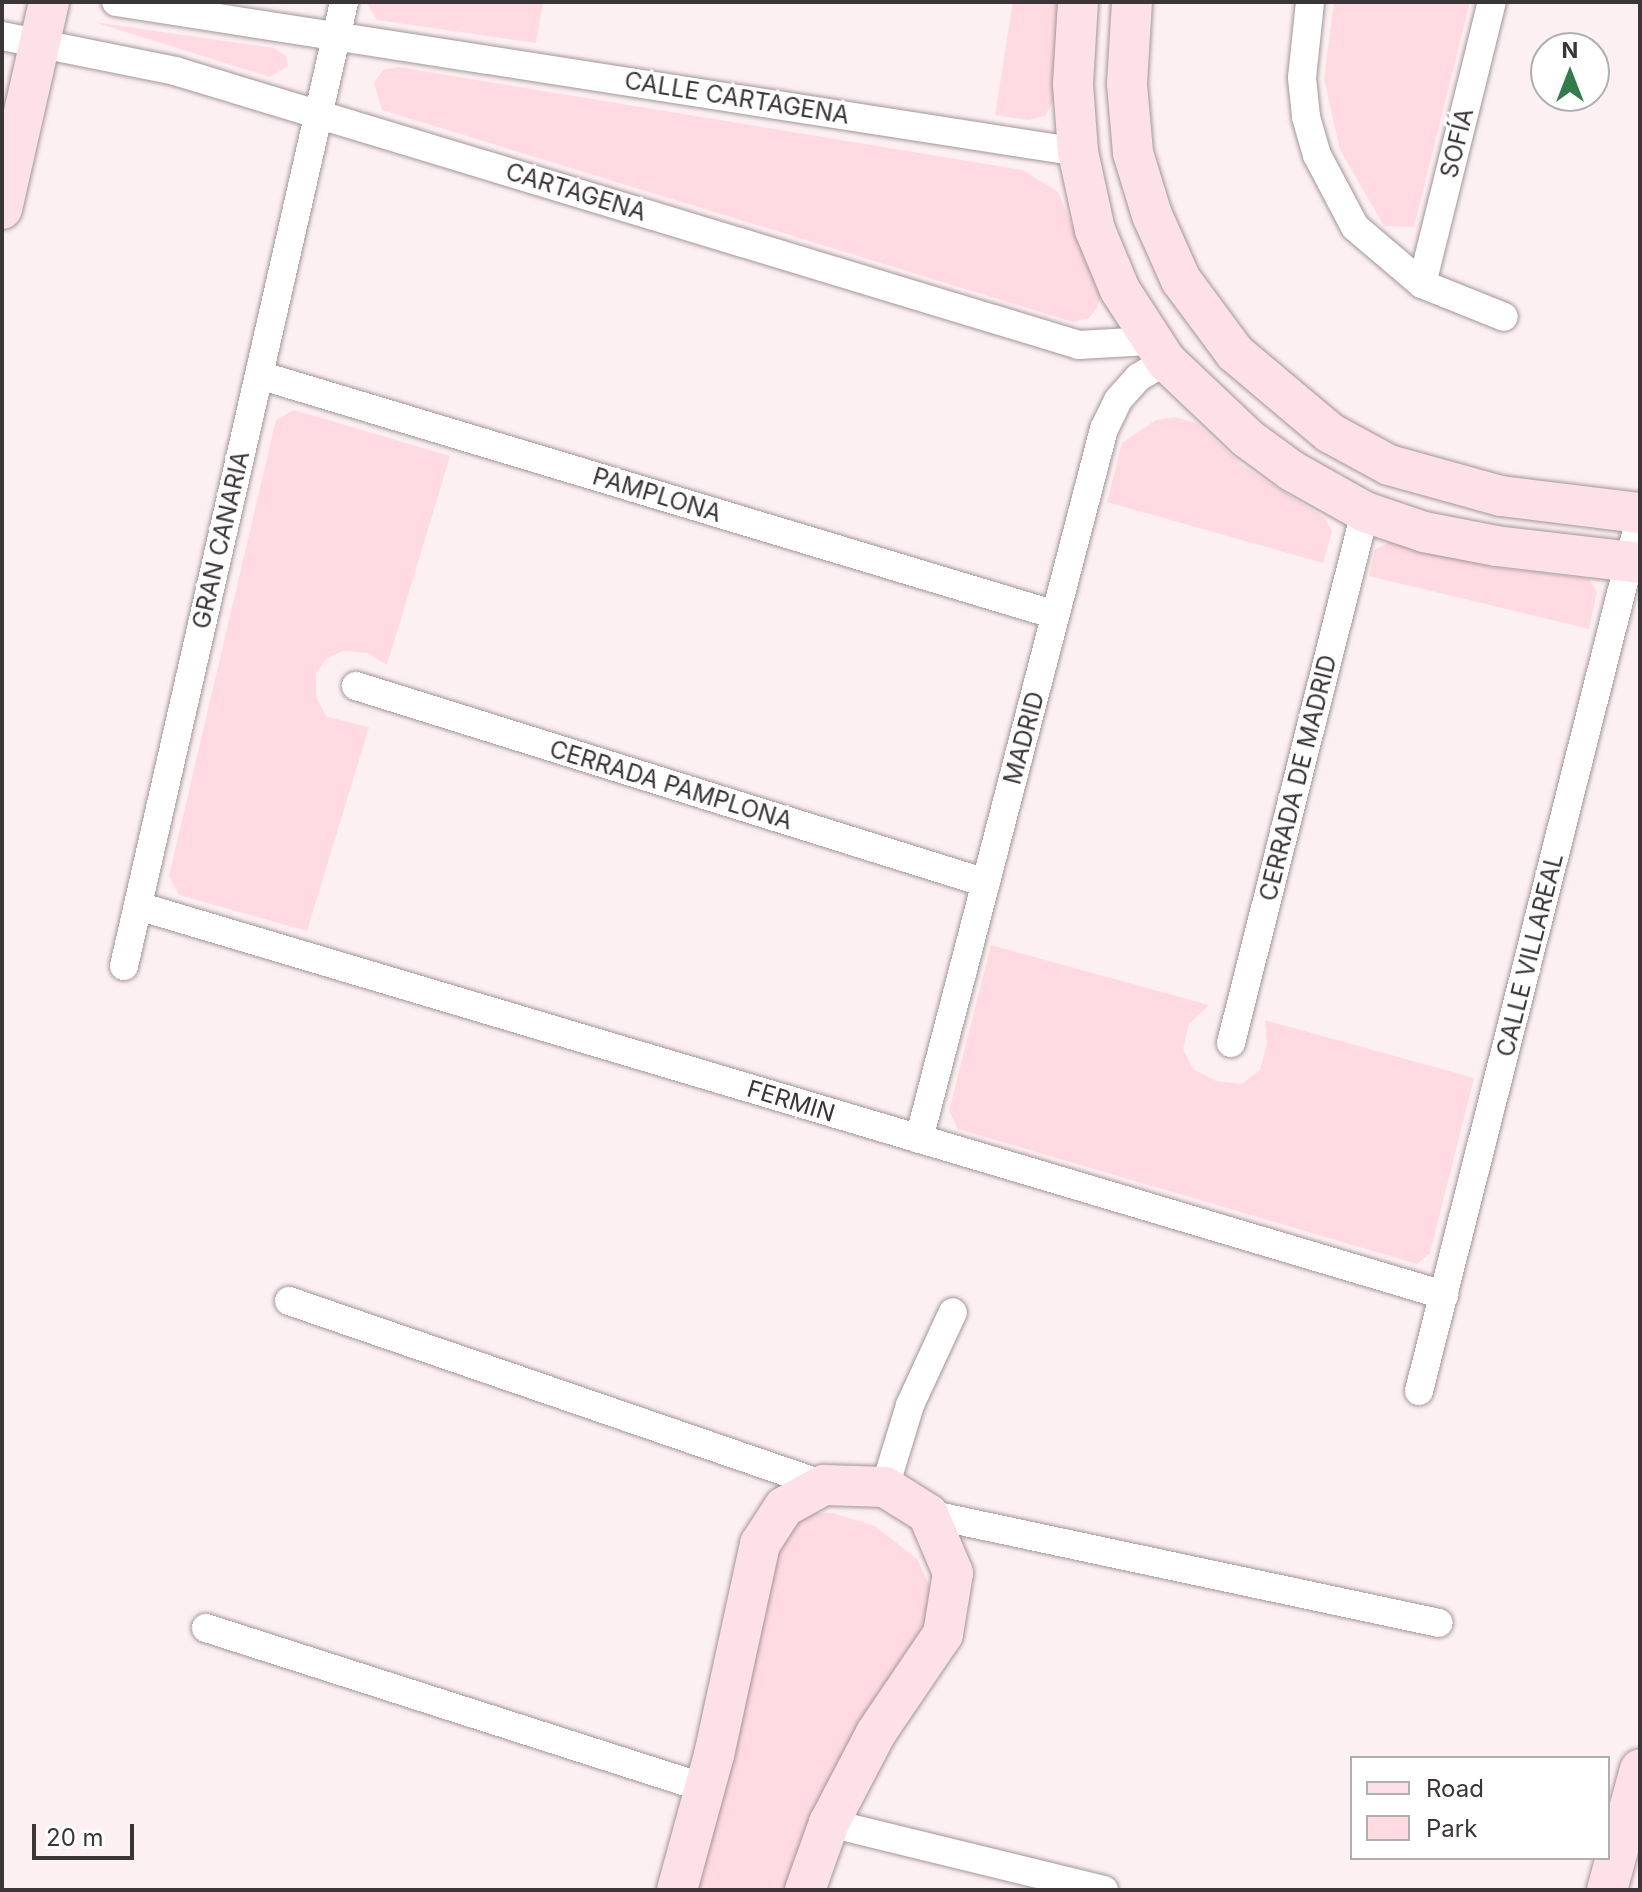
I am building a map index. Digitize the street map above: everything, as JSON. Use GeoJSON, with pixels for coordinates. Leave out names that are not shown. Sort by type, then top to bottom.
{"type":"FeatureCollection","features":[{"type":"Feature","properties":{"kind":"street"},"geometry":{"type":"LineString","coordinates":[[2,209],[21,38],[49,2]]}},
{"type":"Feature","properties":{"kind":"street"},"geometry":{"type":"LineString","coordinates":[[116,2],[337,35],[344,2]]}},
{"type":"Feature","properties":{"kind":"street"},"geometry":{"type":"LineString","coordinates":[[1078,2],[1073,84],[1078,152],[1095,230],[1157,351],[1247,438],[1292,471],[1365,512],[1424,532],[1496,546],[1634,562]]}},
{"type":"Feature","properties":{"kind":"street"},"geometry":{"type":"LineString","coordinates":[[1132,2],[1127,84],[1133,153],[1152,215],[1181,280],[1235,353],[1330,433],[1389,465],[1501,496],[1640,516]]}},
{"type":"Feature","properties":{"kind":"street"},"geometry":{"type":"LineString","coordinates":[[1310,2],[1302,78],[1317,155],[1355,227],[1422,284],[1504,317]]}},
{"type":"Feature","properties":{"kind":"street","name":"SOFÍA"},"geometry":{"type":"LineString","coordinates":[[1422,284],[1492,2]]}},
{"type":"Feature","properties":{"kind":"street","name":"CALLE CARTAGENA"},"geometry":{"type":"LineString","coordinates":[[337,35],[1078,152]]}},
{"type":"Feature","properties":{"kind":"street","name":"GRAN CANARIA"},"geometry":{"type":"LineString","coordinates":[[124,966],[337,35]]}},
{"type":"Feature","properties":{"kind":"street","name":"CARTAGENA"},"geometry":{"type":"LineString","coordinates":[[21,38],[175,71],[1079,345],[1157,351]]}},
{"type":"Feature","properties":{"kind":"street","name":"MADRID"},"geometry":{"type":"LineString","coordinates":[[919,1139],[1104,429],[1118,400],[1157,351]]}},
{"type":"Feature","properties":{"kind":"street","name":"PAMPLONA"},"geometry":{"type":"LineString","coordinates":[[259,375],[1056,615]]}},
{"type":"Feature","properties":{"kind":"street","name":"CERRADA DE MADRID"},"geometry":{"type":"LineString","coordinates":[[1231,1043],[1365,512]]}},
{"type":"Feature","properties":{"kind":"street","name":"CALLE VILLAREAL"},"geometry":{"type":"LineString","coordinates":[[1419,1391],[1634,562],[1640,516]]}},
{"type":"Feature","properties":{"kind":"street","name":"CERRADA PAMPLONA"},"geometry":{"type":"LineString","coordinates":[[356,686],[986,883]]}},
{"type":"Feature","properties":{"kind":"street","name":"FERMIN"},"geometry":{"type":"LineString","coordinates":[[138,906],[1444,1295]]}},
{"type":"Feature","properties":{"kind":"street"},"geometry":{"type":"LineString","coordinates":[[289,1301],[824,1485],[885,1487],[928,1514],[1439,1623]]}},
{"type":"Feature","properties":{"kind":"street"},"geometry":{"type":"LineString","coordinates":[[885,1487],[910,1405],[953,1312]]}},
{"type":"Feature","properties":{"kind":"street"},"geometry":{"type":"LineString","coordinates":[[677,1890],[705,1788],[760,1544],[784,1507],[824,1485]]}},
{"type":"Feature","properties":{"kind":"street"},"geometry":{"type":"LineString","coordinates":[[805,1890],[829,1823],[876,1733],[943,1634],[953,1573],[928,1514]]}},
{"type":"Feature","properties":{"kind":"street"},"geometry":{"type":"LineString","coordinates":[[206,1628],[705,1788]]}},
{"type":"Feature","properties":{"kind":"street"},"geometry":{"type":"LineString","coordinates":[[1607,1890],[1640,1769]]}},
{"type":"Feature","properties":{"kind":"street"},"geometry":{"type":"LineString","coordinates":[[829,1823],[1104,1890]]}},
{"type":"Feature","properties":{"kind":"green space"},"geometry":{"type":"Polygon","coordinates":[[[366,2],[543,2],[536,43],[377,20],[366,2]]]}},
{"type":"Feature","properties":{"kind":"green space"},"geometry":{"type":"Polygon","coordinates":[[[1013,2],[1058,2],[1053,101],[1045,116],[1029,120],[995,115],[1013,2]]]}},
{"type":"Feature","properties":{"kind":"green space"},"geometry":{"type":"Polygon","coordinates":[[[1334,2],[1470,2],[1414,227],[1384,226],[1340,150],[1324,79],[1334,2]]]}},
{"type":"Feature","properties":{"kind":"green space"},"geometry":{"type":"Polygon","coordinates":[[[94,22],[274,48],[286,56],[288,66],[270,77],[94,22]]]}},
{"type":"Feature","properties":{"kind":"green space"},"geometry":{"type":"Polygon","coordinates":[[[398,67],[1023,170],[1058,192],[1101,295],[1097,308],[1089,318],[1073,322],[382,110],[374,83],[383,70],[398,67]]]}},
{"type":"Feature","properties":{"kind":"green space"},"geometry":{"type":"Polygon","coordinates":[[[294,410],[450,456],[387,665],[368,653],[343,651],[327,658],[316,673],[316,697],[327,717],[369,727],[307,931],[179,895],[169,876],[276,420],[294,410]]]}},
{"type":"Feature","properties":{"kind":"green space"},"geometry":{"type":"Polygon","coordinates":[[[1175,417],[1196,423],[1244,467],[1325,518],[1332,531],[1323,563],[1107,502],[1122,443],[1156,420],[1175,417]]]}},
{"type":"Feature","properties":{"kind":"green space"},"geometry":{"type":"Polygon","coordinates":[[[1391,542],[1490,567],[1589,579],[1597,592],[1589,629],[1369,576],[1375,549],[1391,542]]]}},
{"type":"Feature","properties":{"kind":"green space"},"geometry":{"type":"Polygon","coordinates":[[[991,945],[1209,1005],[1189,1024],[1183,1049],[1193,1069],[1216,1081],[1242,1084],[1260,1070],[1267,1044],[1265,1020],[1474,1078],[1430,1253],[1417,1264],[958,1129],[949,1111],[991,945]]]}},
{"type":"Feature","properties":{"kind":"green space"},"geometry":{"type":"Polygon","coordinates":[[[803,1513],[833,1513],[875,1526],[918,1560],[939,1608],[787,1890],[684,1890],[769,1547],[803,1513]]]}}]}
